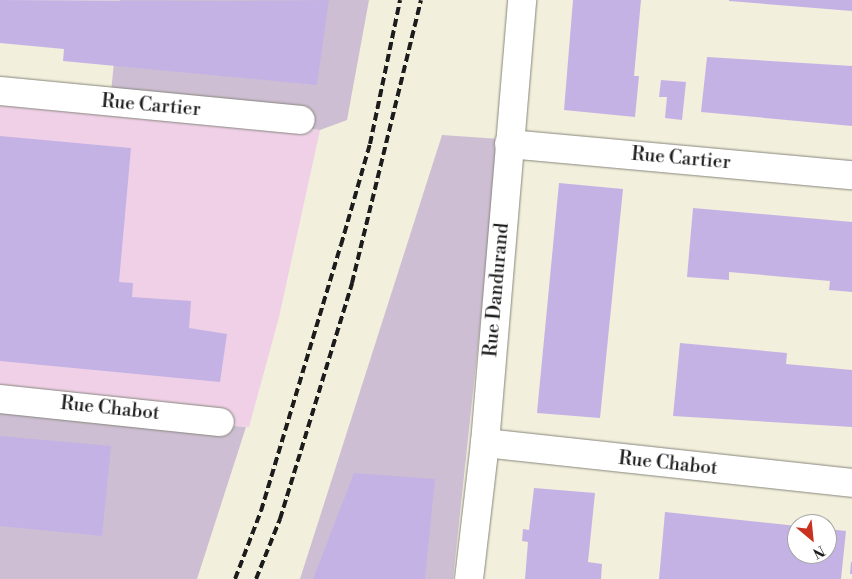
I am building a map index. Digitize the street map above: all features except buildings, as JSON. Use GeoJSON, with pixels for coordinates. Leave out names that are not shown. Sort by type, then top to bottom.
{"type":"FeatureCollection","features":[{"type":"Feature","properties":{"kind":"street","name":"Rue Dandurand"},"geometry":{"type":"LineString","coordinates":[[469,579],[485,442],[522,0]]}},
{"type":"Feature","properties":{"kind":"street","name":"Rue Cartier"},"geometry":{"type":"LineString","coordinates":[[0,91],[301,120]]}},
{"type":"Feature","properties":{"kind":"street","name":"Rue Cartier"},"geometry":{"type":"LineString","coordinates":[[509,144],[852,174]]}},
{"type":"Feature","properties":{"kind":"street","name":"Rue Chabot"},"geometry":{"type":"LineString","coordinates":[[0,399],[220,422]]}},
{"type":"Feature","properties":{"kind":"street","name":"Rue Chabot"},"geometry":{"type":"LineString","coordinates":[[485,442],[852,483]]}},
{"type":"Feature","properties":{"kind":"shaded area"},"geometry":{"type":"Polygon","coordinates":[[[120,0],[369,0],[347,120],[320,130],[110,103],[120,0]]]}},
{"type":"Feature","properties":{"kind":"shaded area"},"geometry":{"type":"Polygon","coordinates":[[[0,93],[320,130],[279,317],[249,427],[0,405],[0,93]]]}},
{"type":"Feature","properties":{"kind":"shaded area"},"geometry":{"type":"Polygon","coordinates":[[[442,135],[500,139],[453,579],[300,579],[442,135]]]}},
{"type":"Feature","properties":{"kind":"shaded area"},"geometry":{"type":"Polygon","coordinates":[[[0,405],[246,427],[197,579],[0,579],[0,405]]]}},
{"type":"Feature","properties":{"kind":"railway"},"geometry":{"type":"LineString","coordinates":[[235,579],[261,511],[370,144],[400,0]]}},
{"type":"Feature","properties":{"kind":"railway"},"geometry":{"type":"LineString","coordinates":[[256,579],[280,519],[352,283],[421,0]]}}]}
